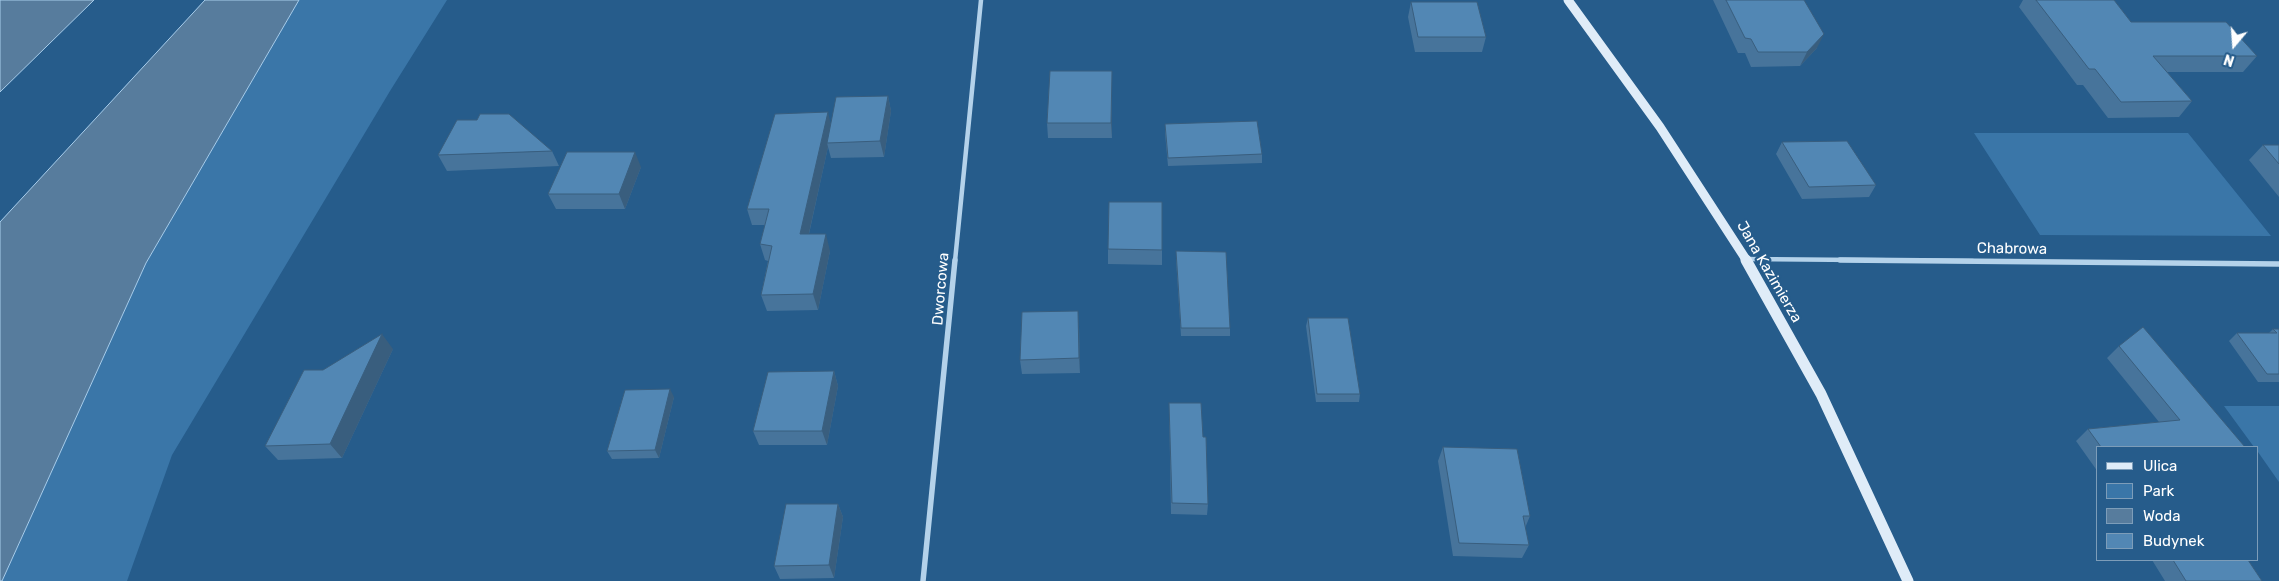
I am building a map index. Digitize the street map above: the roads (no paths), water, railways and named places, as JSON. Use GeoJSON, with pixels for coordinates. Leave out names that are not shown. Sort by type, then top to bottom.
{"type":"FeatureCollection","features":[{"type":"Feature","properties":{"kind":"main road","name":"Jana Kazimierza"},"geometry":{"type":"LineString","coordinates":[[1568,0],[1660,127],[1746,259],[1821,394],[1908,581]]}},
{"type":"Feature","properties":{"kind":"street","name":"Dworcowa"},"geometry":{"type":"LineString","coordinates":[[923,581],[981,0]]}},
{"type":"Feature","properties":{"kind":"street","name":"Chabrowa"},"geometry":{"type":"LineString","coordinates":[[1746,259],[2279,264]]}},
{"type":"Feature","properties":{"kind":"water"},"geometry":{"type":"Polygon","coordinates":[[[0,0],[94,0],[0,92],[0,0]]]}},
{"type":"Feature","properties":{"kind":"water"},"geometry":{"type":"Polygon","coordinates":[[[205,0],[299,0],[146,263],[2,581],[0,581],[0,222],[205,0]]]}}]}
